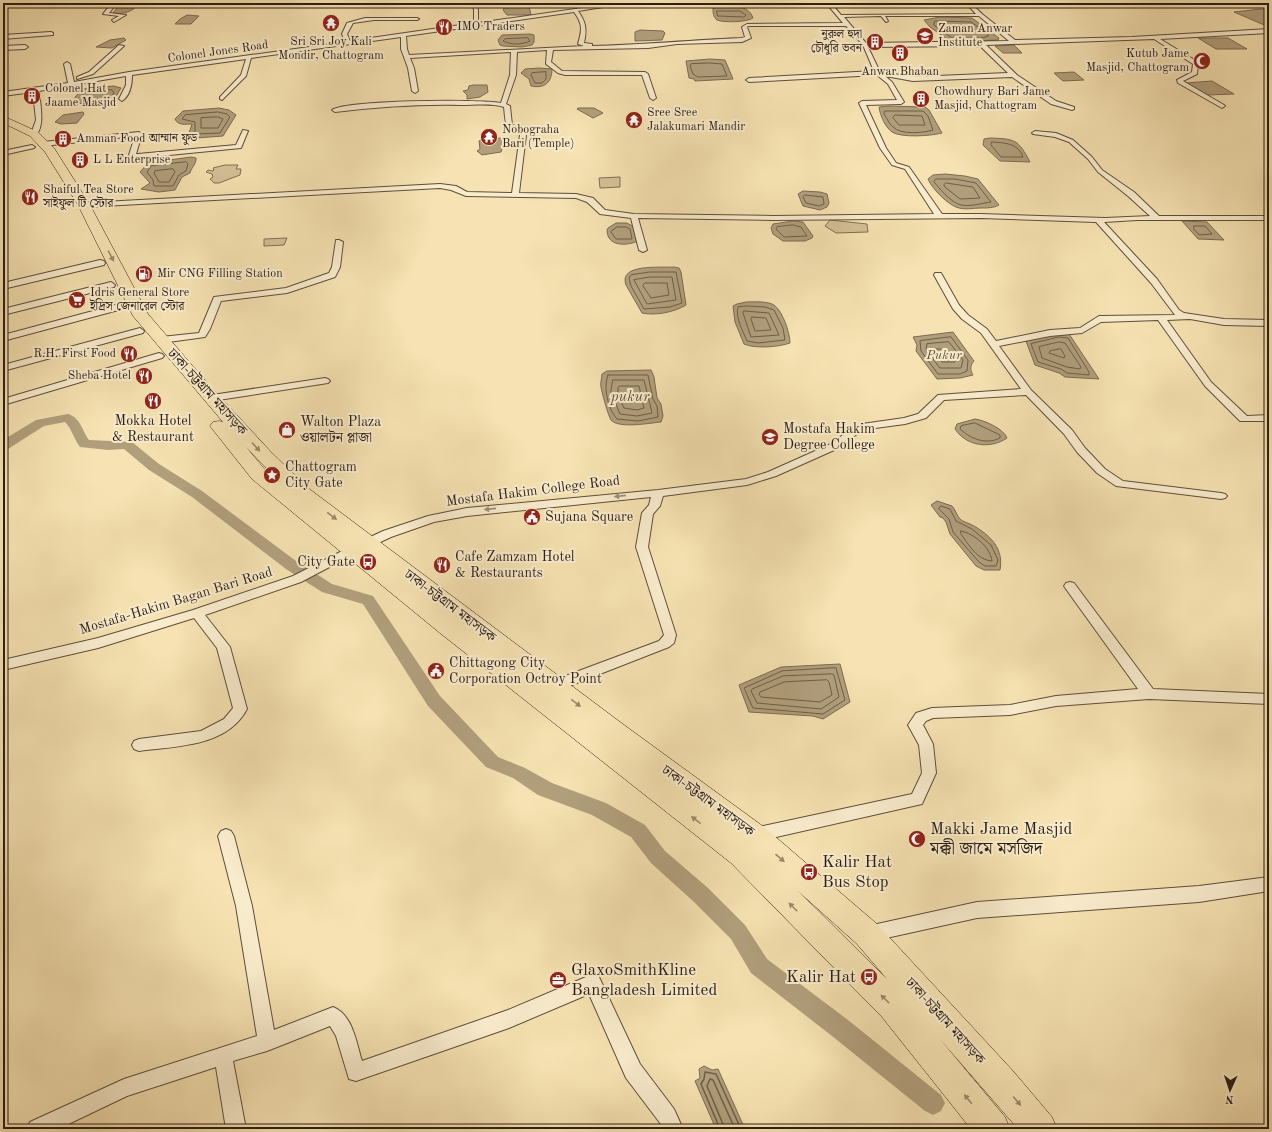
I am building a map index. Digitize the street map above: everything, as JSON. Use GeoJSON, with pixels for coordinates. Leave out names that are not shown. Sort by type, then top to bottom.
{"type":"FeatureCollection","features":[{"type":"Feature","properties":{"kind":"highway","name":"ঢাকা-চট্টগ্রাম মহাসড়ক"},"geometry":{"type":"LineString","coordinates":[[3,118],[36,142],[39,154],[75,207],[111,285],[140,331],[160,348],[213,405],[260,475],[554,686],[754,834],[867,934],[1001,1083],[1040,1129]]}},
{"type":"Feature","properties":{"kind":"highway","name":"ঢাকা-চট্টগ্রাম মহাসড়ক"},"geometry":{"type":"LineString","coordinates":[[3,125],[50,150],[84,205],[141,316],[160,348]]}},
{"type":"Feature","properties":{"kind":"highway","name":"ঢাকা-চট্টগ্রাম মহাসড়ক"},"geometry":{"type":"LineString","coordinates":[[360,547],[591,739],[741,854],[893,1006],[993,1129]]}},
{"type":"Feature","properties":{"kind":"street"},"geometry":{"type":"LineString","coordinates":[[3,4],[78,3]]}},
{"type":"Feature","properties":{"kind":"street"},"geometry":{"type":"LineString","coordinates":[[114,21],[124,15],[105,14],[116,3]]}},
{"type":"Feature","properties":{"kind":"street"},"geometry":{"type":"LineString","coordinates":[[474,3],[476,10],[476,25]]}},
{"type":"Feature","properties":{"kind":"street","name":"Colonel Jones Road"},"geometry":{"type":"LineString","coordinates":[[3,94],[36,90],[71,81],[404,36],[626,3]]}},
{"type":"Feature","properties":{"kind":"street"},"geometry":{"type":"LineString","coordinates":[[828,3],[865,45],[878,73],[890,83],[901,102],[862,103],[883,148],[894,164],[907,168],[940,217]]}},
{"type":"Feature","properties":{"kind":"street"},"geometry":{"type":"LineString","coordinates":[[968,3],[980,15],[1014,42]]}},
{"type":"Feature","properties":{"kind":"street"},"geometry":{"type":"LineString","coordinates":[[1017,4],[1049,3]]}},
{"type":"Feature","properties":{"kind":"street"},"geometry":{"type":"LineString","coordinates":[[1017,4],[1026,9]]}},
{"type":"Feature","properties":{"kind":"street"},"geometry":{"type":"LineString","coordinates":[[575,10],[583,21],[584,32],[581,44],[594,47]]}},
{"type":"Feature","properties":{"kind":"street"},"geometry":{"type":"LineString","coordinates":[[882,15],[888,23]]}},
{"type":"Feature","properties":{"kind":"street"},"geometry":{"type":"LineString","coordinates":[[840,16],[980,15]]}},
{"type":"Feature","properties":{"kind":"street"},"geometry":{"type":"LineString","coordinates":[[349,43],[345,39],[344,34],[348,25],[352,22],[369,19],[417,19]]}},
{"type":"Feature","properties":{"kind":"street"},"geometry":{"type":"LineString","coordinates":[[406,57],[594,47],[648,46],[677,42],[742,40],[748,38],[744,27],[747,25],[848,24]]}},
{"type":"Feature","properties":{"kind":"street"},"geometry":{"type":"LineString","coordinates":[[865,45],[981,44],[1155,38],[1269,31]]}},
{"type":"Feature","properties":{"kind":"street"},"geometry":{"type":"LineString","coordinates":[[3,37],[51,34]]}},
{"type":"Feature","properties":{"kind":"street"},"geometry":{"type":"LineString","coordinates":[[404,36],[404,48],[411,68],[415,91]]}},
{"type":"Feature","properties":{"kind":"street"},"geometry":{"type":"LineString","coordinates":[[1155,38],[1196,63],[1195,73],[1179,81],[1222,106]]}},
{"type":"Feature","properties":{"kind":"street"},"geometry":{"type":"LineString","coordinates":[[981,44],[1012,74],[1056,105],[1072,108]]}},
{"type":"Feature","properties":{"kind":"street"},"geometry":{"type":"LineString","coordinates":[[67,64],[71,81],[91,74],[120,46]]}},
{"type":"Feature","properties":{"kind":"street"},"geometry":{"type":"LineString","coordinates":[[648,46],[648,53]]}},
{"type":"Feature","properties":{"kind":"street"},"geometry":{"type":"LineString","coordinates":[[3,48],[25,47]]}},
{"type":"Feature","properties":{"kind":"street"},"geometry":{"type":"LineString","coordinates":[[550,49],[548,63],[560,72],[643,73],[645,74],[653,98]]}},
{"type":"Feature","properties":{"kind":"street"},"geometry":{"type":"LineString","coordinates":[[503,104],[513,75],[514,52]]}},
{"type":"Feature","properties":{"kind":"street"},"geometry":{"type":"LineString","coordinates":[[222,98],[244,75],[248,57]]}},
{"type":"Feature","properties":{"kind":"street"},"geometry":{"type":"LineString","coordinates":[[749,80],[856,73],[878,73],[913,79],[1012,74]]}},
{"type":"Feature","properties":{"kind":"street"},"geometry":{"type":"LineString","coordinates":[[122,99],[130,85],[129,74]]}},
{"type":"Feature","properties":{"kind":"street"},"geometry":{"type":"LineString","coordinates":[[36,90],[39,120],[36,142]]}},
{"type":"Feature","properties":{"kind":"street"},"geometry":{"type":"LineString","coordinates":[[335,110],[377,105],[427,103],[503,104],[507,106],[509,125],[522,131],[523,135],[516,195]]}},
{"type":"Feature","properties":{"kind":"street"},"geometry":{"type":"LineString","coordinates":[[3,153],[36,142],[139,134],[132,155],[138,156],[239,147],[245,131]]}},
{"type":"Feature","properties":{"kind":"street"},"geometry":{"type":"LineString","coordinates":[[1035,133],[1056,135],[1072,141],[1090,158],[1100,171],[1131,194],[1157,218]]}},
{"type":"Feature","properties":{"kind":"street"},"geometry":{"type":"LineString","coordinates":[[84,205],[430,186],[453,188],[466,194],[576,196],[590,200],[603,212],[634,216],[774,218],[940,217],[1098,220],[1157,218],[1269,218]]}},
{"type":"Feature","properties":{"kind":"street"},"geometry":{"type":"LineString","coordinates":[[634,216],[643,250]]}},
{"type":"Feature","properties":{"kind":"street"},"geometry":{"type":"LineString","coordinates":[[1098,220],[1154,282],[1176,312],[1182,315],[1224,322],[1269,323]]}},
{"type":"Feature","properties":{"kind":"street"},"geometry":{"type":"LineString","coordinates":[[3,402],[98,372],[160,348],[202,335],[206,329],[217,299],[287,290],[332,275],[336,267],[339,242]]}},
{"type":"Feature","properties":{"kind":"street"},"geometry":{"type":"LineString","coordinates":[[3,286],[100,263]]}},
{"type":"Feature","properties":{"kind":"street"},"geometry":{"type":"LineString","coordinates":[[938,275],[958,311],[968,320],[976,322],[994,344],[1028,392],[1068,432],[1081,450],[1101,471],[1120,484],[1221,496]]}},
{"type":"Feature","properties":{"kind":"street"},"geometry":{"type":"LineString","coordinates":[[3,312],[111,285]]}},
{"type":"Feature","properties":{"kind":"street"},"geometry":{"type":"LineString","coordinates":[[3,338],[123,306]]}},
{"type":"Feature","properties":{"kind":"street"},"geometry":{"type":"LineString","coordinates":[[994,344],[1050,333],[1082,330],[1099,319],[1193,317]]}},
{"type":"Feature","properties":{"kind":"street"},"geometry":{"type":"LineString","coordinates":[[1160,318],[1208,384],[1244,419],[1269,418]]}},
{"type":"Feature","properties":{"kind":"street"},"geometry":{"type":"LineString","coordinates":[[3,368],[140,331]]}},
{"type":"Feature","properties":{"kind":"street"},"geometry":{"type":"LineString","coordinates":[[213,405],[325,381]]}},
{"type":"Feature","properties":{"kind":"street","name":"Mostafa Hakim College Road"},"geometry":{"type":"LineString","coordinates":[[360,547],[387,534],[432,519],[467,512],[747,482],[772,474],[837,445],[854,432],[866,426],[905,421],[922,416],[941,397],[1028,392]]}},
{"type":"Feature","properties":{"kind":"street"},"geometry":{"type":"LineString","coordinates":[[554,686],[664,644],[669,640],[670,635],[642,547],[648,513],[654,506],[658,492]]}},
{"type":"Feature","properties":{"kind":"street","name":"Mostafa-Hakim Bagan Bari Road"},"geometry":{"type":"LineString","coordinates":[[3,665],[98,643],[196,613],[296,579],[360,547]]}},
{"type":"Feature","properties":{"kind":"street"},"geometry":{"type":"LineString","coordinates":[[1070,586],[1149,694]]}},
{"type":"Feature","properties":{"kind":"street"},"geometry":{"type":"LineString","coordinates":[[139,745],[203,736],[229,722],[240,708],[223,647],[196,613]]}},
{"type":"Feature","properties":{"kind":"street"},"geometry":{"type":"LineString","coordinates":[[754,834],[917,799],[929,773],[926,744],[916,724],[921,717],[932,713],[1010,710],[1056,701],[1149,694],[1269,699]]}},
{"type":"Feature","properties":{"kind":"street"},"geometry":{"type":"LineString","coordinates":[[226,836],[244,906],[267,1042]]}},
{"type":"Feature","properties":{"kind":"street"},"geometry":{"type":"LineString","coordinates":[[867,934],[976,910],[1199,894],[1269,884]]}},
{"type":"Feature","properties":{"kind":"street"},"geometry":{"type":"LineString","coordinates":[[37,1129],[124,1088],[267,1042],[333,1016],[344,1031],[356,1072],[509,1019],[593,983],[633,1072],[667,1116],[672,1129]]}},
{"type":"Feature","properties":{"kind":"street"},"geometry":{"type":"LineString","coordinates":[[223,1055],[236,1129]]}},
{"type":"Feature","properties":{"kind":"shaded area"},"geometry":{"type":"Polygon","coordinates":[[[225,165],[238,165],[236,169],[241,169],[240,175],[219,183],[214,183],[210,179],[213,177],[212,174],[206,172],[208,170],[213,171],[213,168],[225,165]]]}},
{"type":"Feature","properties":{"kind":"shaded area"},"geometry":{"type":"Polygon","coordinates":[[[620,177],[620,187],[600,188],[599,178],[620,177]]]}},
{"type":"Feature","properties":{"kind":"shaded area"},"geometry":{"type":"Polygon","coordinates":[[[830,220],[867,224],[868,232],[836,233],[825,226],[830,220]]]}},
{"type":"Feature","properties":{"kind":"shaded area"},"geometry":{"type":"Polygon","coordinates":[[[287,238],[284,245],[264,246],[264,239],[287,238]]]}},
{"type":"Feature","properties":{"kind":"water"},"geometry":{"type":"Polygon","coordinates":[[[121,3],[141,3],[128,12],[113,13],[121,3]]]}},
{"type":"Feature","properties":{"kind":"water"},"geometry":{"type":"Polygon","coordinates":[[[529,6],[531,15],[507,15],[503,10],[504,8],[529,6]]]}},
{"type":"Feature","properties":{"kind":"water"},"geometry":{"type":"Polygon","coordinates":[[[713,8],[743,8],[751,13],[753,18],[736,22],[717,20],[713,13],[713,8]]]}},
{"type":"Feature","properties":{"kind":"water"},"geometry":{"type":"Polygon","coordinates":[[[1261,9],[1269,10],[1269,27],[1234,12],[1261,9]]]}},
{"type":"Feature","properties":{"kind":"water"},"geometry":{"type":"Polygon","coordinates":[[[187,15],[199,16],[191,24],[175,24],[180,19],[187,15]]]}},
{"type":"Feature","properties":{"kind":"water"},"geometry":{"type":"Polygon","coordinates":[[[940,17],[972,18],[999,38],[998,40],[951,42],[930,27],[924,20],[940,17]]]}},
{"type":"Feature","properties":{"kind":"water"},"geometry":{"type":"Polygon","coordinates":[[[640,30],[663,31],[665,33],[662,40],[635,41],[635,32],[640,30]]]}},
{"type":"Feature","properties":{"kind":"water"},"geometry":{"type":"Polygon","coordinates":[[[502,35],[534,35],[534,42],[532,45],[522,47],[503,46],[500,45],[498,40],[502,35]]]}},
{"type":"Feature","properties":{"kind":"water"},"geometry":{"type":"Polygon","coordinates":[[[124,38],[126,40],[112,48],[96,47],[110,40],[124,38]]]}},
{"type":"Feature","properties":{"kind":"water"},"geometry":{"type":"Polygon","coordinates":[[[1198,38],[1228,38],[1247,49],[1216,49],[1198,38]]]}},
{"type":"Feature","properties":{"kind":"water"},"geometry":{"type":"Polygon","coordinates":[[[1014,45],[1022,53],[1003,53],[995,46],[1014,45]]]}},
{"type":"Feature","properties":{"kind":"water"},"geometry":{"type":"Polygon","coordinates":[[[710,59],[725,60],[733,79],[695,81],[694,79],[689,78],[686,61],[710,59]]]}},
{"type":"Feature","properties":{"kind":"water"},"geometry":{"type":"Polygon","coordinates":[[[525,69],[552,69],[551,78],[547,84],[536,87],[531,86],[529,79],[521,73],[525,69]]]}},
{"type":"Feature","properties":{"kind":"water"},"geometry":{"type":"Polygon","coordinates":[[[1074,72],[1084,80],[1063,81],[1054,73],[1074,72]]]}},
{"type":"Feature","properties":{"kind":"water"},"geometry":{"type":"Polygon","coordinates":[[[1212,81],[1234,94],[1207,95],[1186,83],[1212,81]]]}},
{"type":"Feature","properties":{"kind":"water"},"geometry":{"type":"Polygon","coordinates":[[[487,85],[488,92],[480,97],[467,99],[467,95],[463,91],[468,90],[469,86],[487,85]]]}},
{"type":"Feature","properties":{"kind":"water"},"geometry":{"type":"Polygon","coordinates":[[[114,86],[121,88],[114,100],[111,102],[87,104],[74,103],[73,100],[81,90],[114,86]]]}},
{"type":"Feature","properties":{"kind":"water"},"geometry":{"type":"Polygon","coordinates":[[[879,107],[925,107],[929,110],[942,133],[924,136],[909,136],[892,132],[883,121],[879,107]]]}},
{"type":"Feature","properties":{"kind":"water"},"geometry":{"type":"Polygon","coordinates":[[[219,108],[229,110],[236,115],[223,136],[196,138],[188,136],[192,124],[180,124],[175,119],[183,111],[219,108]]]}},
{"type":"Feature","properties":{"kind":"water"},"geometry":{"type":"Polygon","coordinates":[[[594,108],[603,113],[593,118],[577,109],[594,108]]]}},
{"type":"Feature","properties":{"kind":"water"},"geometry":{"type":"Polygon","coordinates":[[[83,112],[84,114],[77,123],[61,124],[55,122],[63,115],[83,112]]]}},
{"type":"Feature","properties":{"kind":"water"},"geometry":{"type":"Polygon","coordinates":[[[482,139],[504,139],[502,142],[503,146],[501,152],[482,155],[477,151],[480,149],[479,141],[482,139]]]}},
{"type":"Feature","properties":{"kind":"water"},"geometry":{"type":"Polygon","coordinates":[[[984,139],[1005,139],[1015,142],[1022,149],[1030,162],[1000,161],[983,145],[984,139]]]}},
{"type":"Feature","properties":{"kind":"water"},"geometry":{"type":"Polygon","coordinates":[[[191,157],[196,158],[195,164],[190,173],[182,177],[175,190],[159,192],[141,189],[150,183],[140,172],[148,163],[191,157]]]}},
{"type":"Feature","properties":{"kind":"water"},"geometry":{"type":"Polygon","coordinates":[[[945,174],[978,179],[999,205],[990,208],[964,209],[955,207],[937,192],[928,179],[933,175],[945,174]]]}},
{"type":"Feature","properties":{"kind":"water"},"geometry":{"type":"Polygon","coordinates":[[[803,191],[827,194],[829,203],[827,207],[820,210],[803,206],[798,194],[803,191]]]}},
{"type":"Feature","properties":{"kind":"water"},"geometry":{"type":"Polygon","coordinates":[[[793,221],[803,222],[813,236],[812,238],[805,241],[783,241],[773,234],[771,228],[773,224],[793,221]]]}},
{"type":"Feature","properties":{"kind":"water"},"geometry":{"type":"Polygon","coordinates":[[[1182,221],[1207,222],[1224,240],[1198,239],[1182,221]]]}},
{"type":"Feature","properties":{"kind":"water"},"geometry":{"type":"Polygon","coordinates":[[[616,223],[627,223],[634,227],[638,241],[629,244],[618,244],[610,240],[607,230],[616,223]]]}},
{"type":"Feature","properties":{"kind":"water"},"geometry":{"type":"Polygon","coordinates":[[[642,268],[679,268],[681,272],[686,305],[665,313],[642,313],[626,285],[625,278],[628,273],[642,268]]]}},
{"type":"Feature","properties":{"kind":"water"},"geometry":{"type":"Polygon","coordinates":[[[746,302],[766,302],[776,306],[785,321],[789,333],[790,343],[780,346],[767,347],[754,347],[744,344],[735,322],[733,306],[746,302]]]}},
{"type":"Feature","properties":{"kind":"water","name":"Pukur"},"geometry":{"type":"Polygon","coordinates":[[[953,332],[974,361],[971,368],[973,375],[960,378],[937,379],[916,351],[917,345],[913,337],[953,332]]]}},
{"type":"Feature","properties":{"kind":"water"},"geometry":{"type":"Polygon","coordinates":[[[1059,333],[1069,334],[1099,379],[1065,377],[1059,373],[1035,365],[1026,341],[1059,333]]]}},
{"type":"Feature","properties":{"kind":"water","name":"pukur"},"geometry":{"type":"Polygon","coordinates":[[[651,370],[654,377],[657,398],[661,404],[663,416],[661,422],[627,425],[615,423],[611,420],[601,387],[602,374],[607,371],[651,370]]]}},
{"type":"Feature","properties":{"kind":"water"},"geometry":{"type":"Polygon","coordinates":[[[975,419],[983,421],[1002,431],[1007,438],[1001,442],[987,445],[973,443],[966,440],[955,429],[957,424],[975,419]]]}},
{"type":"Feature","properties":{"kind":"water"},"geometry":{"type":"Polygon","coordinates":[[[937,501],[952,506],[960,519],[980,530],[991,539],[998,549],[1001,562],[1000,570],[984,570],[976,566],[950,534],[946,522],[931,505],[937,501]]]}},
{"type":"Feature","properties":{"kind":"water"},"geometry":{"type":"Polygon","coordinates":[[[840,664],[850,702],[823,719],[813,716],[749,712],[739,685],[781,667],[840,664]]]}},
{"type":"Feature","properties":{"kind":"water"},"geometry":{"type":"Polygon","coordinates":[[[704,1066],[712,1070],[718,1069],[745,1129],[716,1129],[695,1081],[700,1078],[699,1069],[704,1066]]]}},
{"type":"Feature","properties":{"kind":"waterway"},"geometry":{"type":"LineString","coordinates":[[3,446],[40,423],[68,418],[76,426],[79,436],[85,444],[108,446],[127,445],[154,467],[197,494],[291,565],[327,588],[368,600],[434,701],[492,762],[519,773],[545,789],[599,809],[638,831],[658,857],[701,895],[738,932],[759,966],[840,1028],[933,1103]]}},
{"type":"Feature","properties":{"kind":"place","name":"Sri Sri Joy Kali Mondir, Chattogram"},"geometry":{"type":"Point","coordinates":[331,23]}},
{"type":"Feature","properties":{"kind":"place","name":"IMO Traders"},"geometry":{"type":"Point","coordinates":[444,27]}},
{"type":"Feature","properties":{"kind":"place","name":"Zaman Anwar Institute"},"geometry":{"type":"Point","coordinates":[925,36]}},
{"type":"Feature","properties":{"kind":"place","name":"নুরুল হুদা চৌধুরি ভবন"},"geometry":{"type":"Point","coordinates":[875,42]}},
{"type":"Feature","properties":{"kind":"place","name":"Anwar Bhaban"},"geometry":{"type":"Point","coordinates":[900,53]}},
{"type":"Feature","properties":{"kind":"place","name":"Kutub Jame Masjid, Chattogram"},"geometry":{"type":"Point","coordinates":[1202,61]}},
{"type":"Feature","properties":{"kind":"place","name":"Colonel Hat Jaame Masjid"},"geometry":{"type":"Point","coordinates":[32,96]}},
{"type":"Feature","properties":{"kind":"place","name":"Chowdhury Bari Jame Masjid, Chattogram"},"geometry":{"type":"Point","coordinates":[921,99]}},
{"type":"Feature","properties":{"kind":"place","name":"Sree Sree Jalakumari Mandir"},"geometry":{"type":"Point","coordinates":[634,120]}},
{"type":"Feature","properties":{"kind":"place","name":"Nobograha Bari (Temple)"},"geometry":{"type":"Point","coordinates":[489,137]}},
{"type":"Feature","properties":{"kind":"place","name":"Amman Food আম্মান ফুড"},"geometry":{"type":"Point","coordinates":[63,139]}},
{"type":"Feature","properties":{"kind":"place","name":"L L Enterprise"},"geometry":{"type":"Point","coordinates":[80,160]}},
{"type":"Feature","properties":{"kind":"place","name":"Shaiful Tea Store সাইফুল টি স্টোর"},"geometry":{"type":"Point","coordinates":[30,197]}},
{"type":"Feature","properties":{"kind":"place","name":"Mir CNG Filling Station"},"geometry":{"type":"Point","coordinates":[144,274]}},
{"type":"Feature","properties":{"kind":"place","name":"Idris General Store ইদ্রিস জেনারেল স্টোর"},"geometry":{"type":"Point","coordinates":[77,300]}},
{"type":"Feature","properties":{"kind":"place","name":"R.H. First Food"},"geometry":{"type":"Point","coordinates":[129,354]}},
{"type":"Feature","properties":{"kind":"place","name":"Sheba Hotel"},"geometry":{"type":"Point","coordinates":[144,376]}},
{"type":"Feature","properties":{"kind":"place","name":"Mokka Hotel & Restaurant"},"geometry":{"type":"Point","coordinates":[153,401]}},
{"type":"Feature","properties":{"kind":"place","name":"Walton Plaza ওয়ালটন প্লাজা"},"geometry":{"type":"Point","coordinates":[287,430]}},
{"type":"Feature","properties":{"kind":"place","name":"Mostafa Hakim Degree College"},"geometry":{"type":"Point","coordinates":[770,437]}},
{"type":"Feature","properties":{"kind":"place","name":"Chattogram City Gate"},"geometry":{"type":"Point","coordinates":[272,475]}},
{"type":"Feature","properties":{"kind":"place","name":"Sujana Square"},"geometry":{"type":"Point","coordinates":[532,517]}},
{"type":"Feature","properties":{"kind":"place","name":"City Gate"},"geometry":{"type":"Point","coordinates":[368,562]}},
{"type":"Feature","properties":{"kind":"place","name":"Cafe Zamzam Hotel & Restaurants"},"geometry":{"type":"Point","coordinates":[442,565]}},
{"type":"Feature","properties":{"kind":"place","name":"Chittagong City Corporation Octroy Point"},"geometry":{"type":"Point","coordinates":[436,671]}},
{"type":"Feature","properties":{"kind":"place","name":"Makki Jame Masjid মক্কী জামে মসজিদ"},"geometry":{"type":"Point","coordinates":[917,839]}},
{"type":"Feature","properties":{"kind":"place","name":"Kalir Hat Bus Stop"},"geometry":{"type":"Point","coordinates":[809,872]}},
{"type":"Feature","properties":{"kind":"place","name":"Kalir Hat"},"geometry":{"type":"Point","coordinates":[869,977]}},
{"type":"Feature","properties":{"kind":"place","name":"GlaxoSmithKline Bangladesh Limited"},"geometry":{"type":"Point","coordinates":[558,980]}}]}
